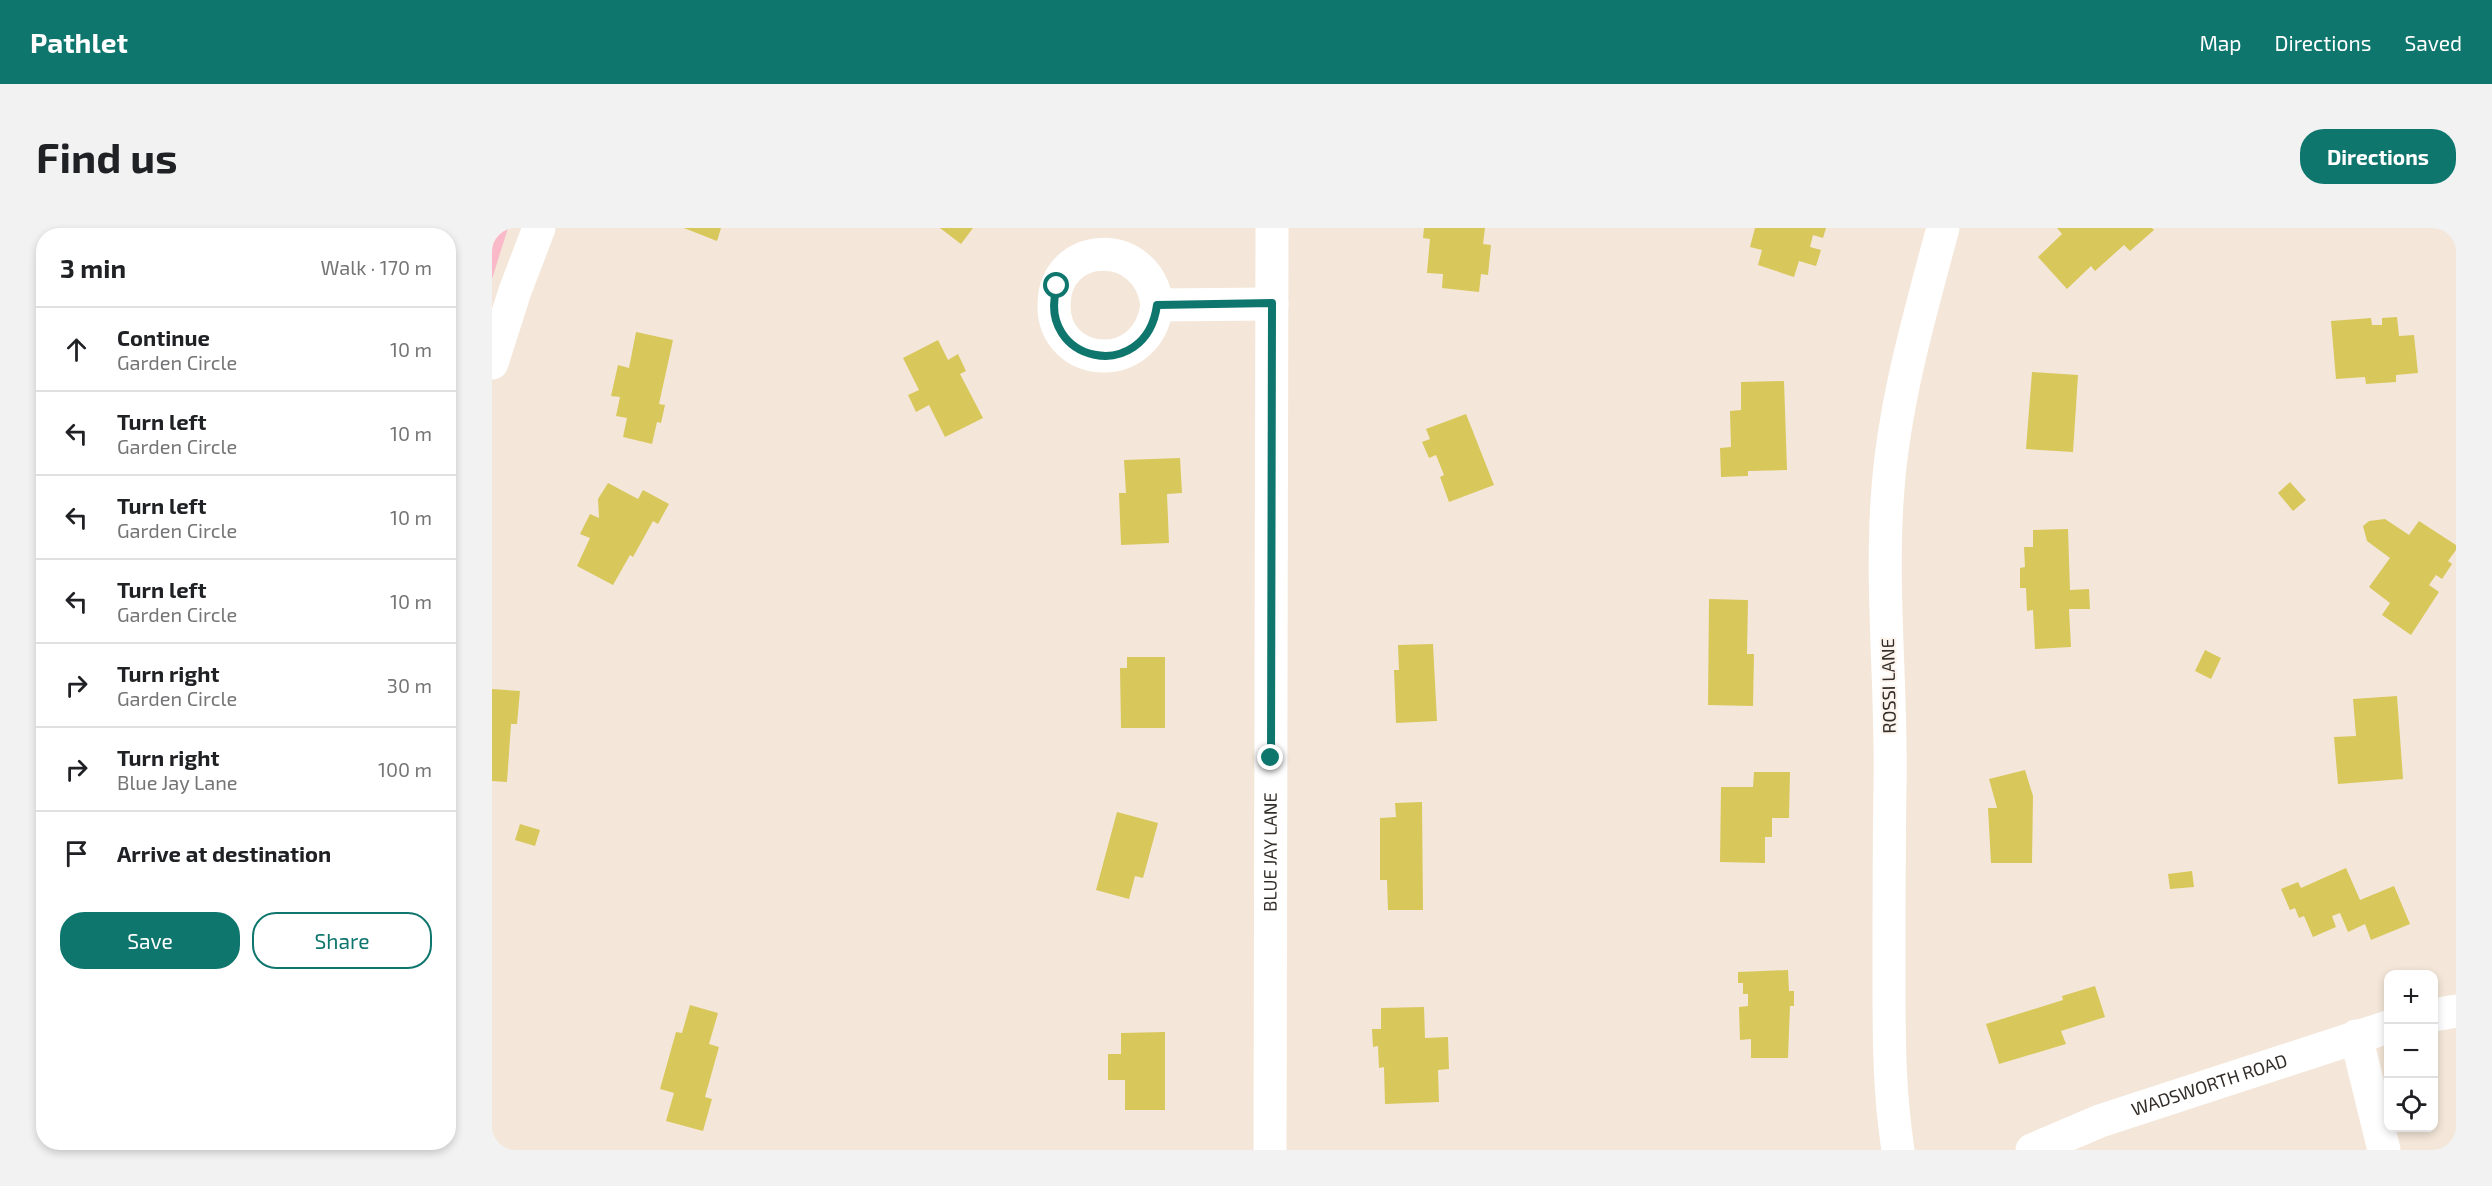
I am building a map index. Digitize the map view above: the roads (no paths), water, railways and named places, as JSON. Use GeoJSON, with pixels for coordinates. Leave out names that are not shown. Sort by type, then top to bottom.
{"type":"FeatureCollection","features":[{"type":"Feature","properties":{"kind":"street"},"geometry":{"type":"LineString","coordinates":[[492,363],[515,291],[539,228]]}},
{"type":"Feature","properties":{"kind":"street","name":"BLUE JAY LANE"},"geometry":{"type":"LineString","coordinates":[[1270,1150],[1272,228]]}},
{"type":"Feature","properties":{"kind":"street","name":"ROSSI LANE"},"geometry":{"type":"LineString","coordinates":[[1898,1150],[1891,1094],[1889,1035],[1891,769],[1885,548],[1887,501],[1892,444],[1903,383],[1942,228]]}},
{"type":"Feature","properties":{"kind":"street"},"geometry":{"type":"LineString","coordinates":[[1157,305],[1272,303]]}},
{"type":"Feature","properties":{"kind":"street"},"geometry":{"type":"LineString","coordinates":[[2438,1014],[2456,1011]]}},
{"type":"Feature","properties":{"kind":"street","name":"WADSWORTH ROAD"},"geometry":{"type":"LineString","coordinates":[[2032,1150],[2100,1121],[2384,1028]]}},
{"type":"Feature","properties":{"kind":"street"},"geometry":{"type":"LineString","coordinates":[[2356,1036],[2384,1150]]}}]}
